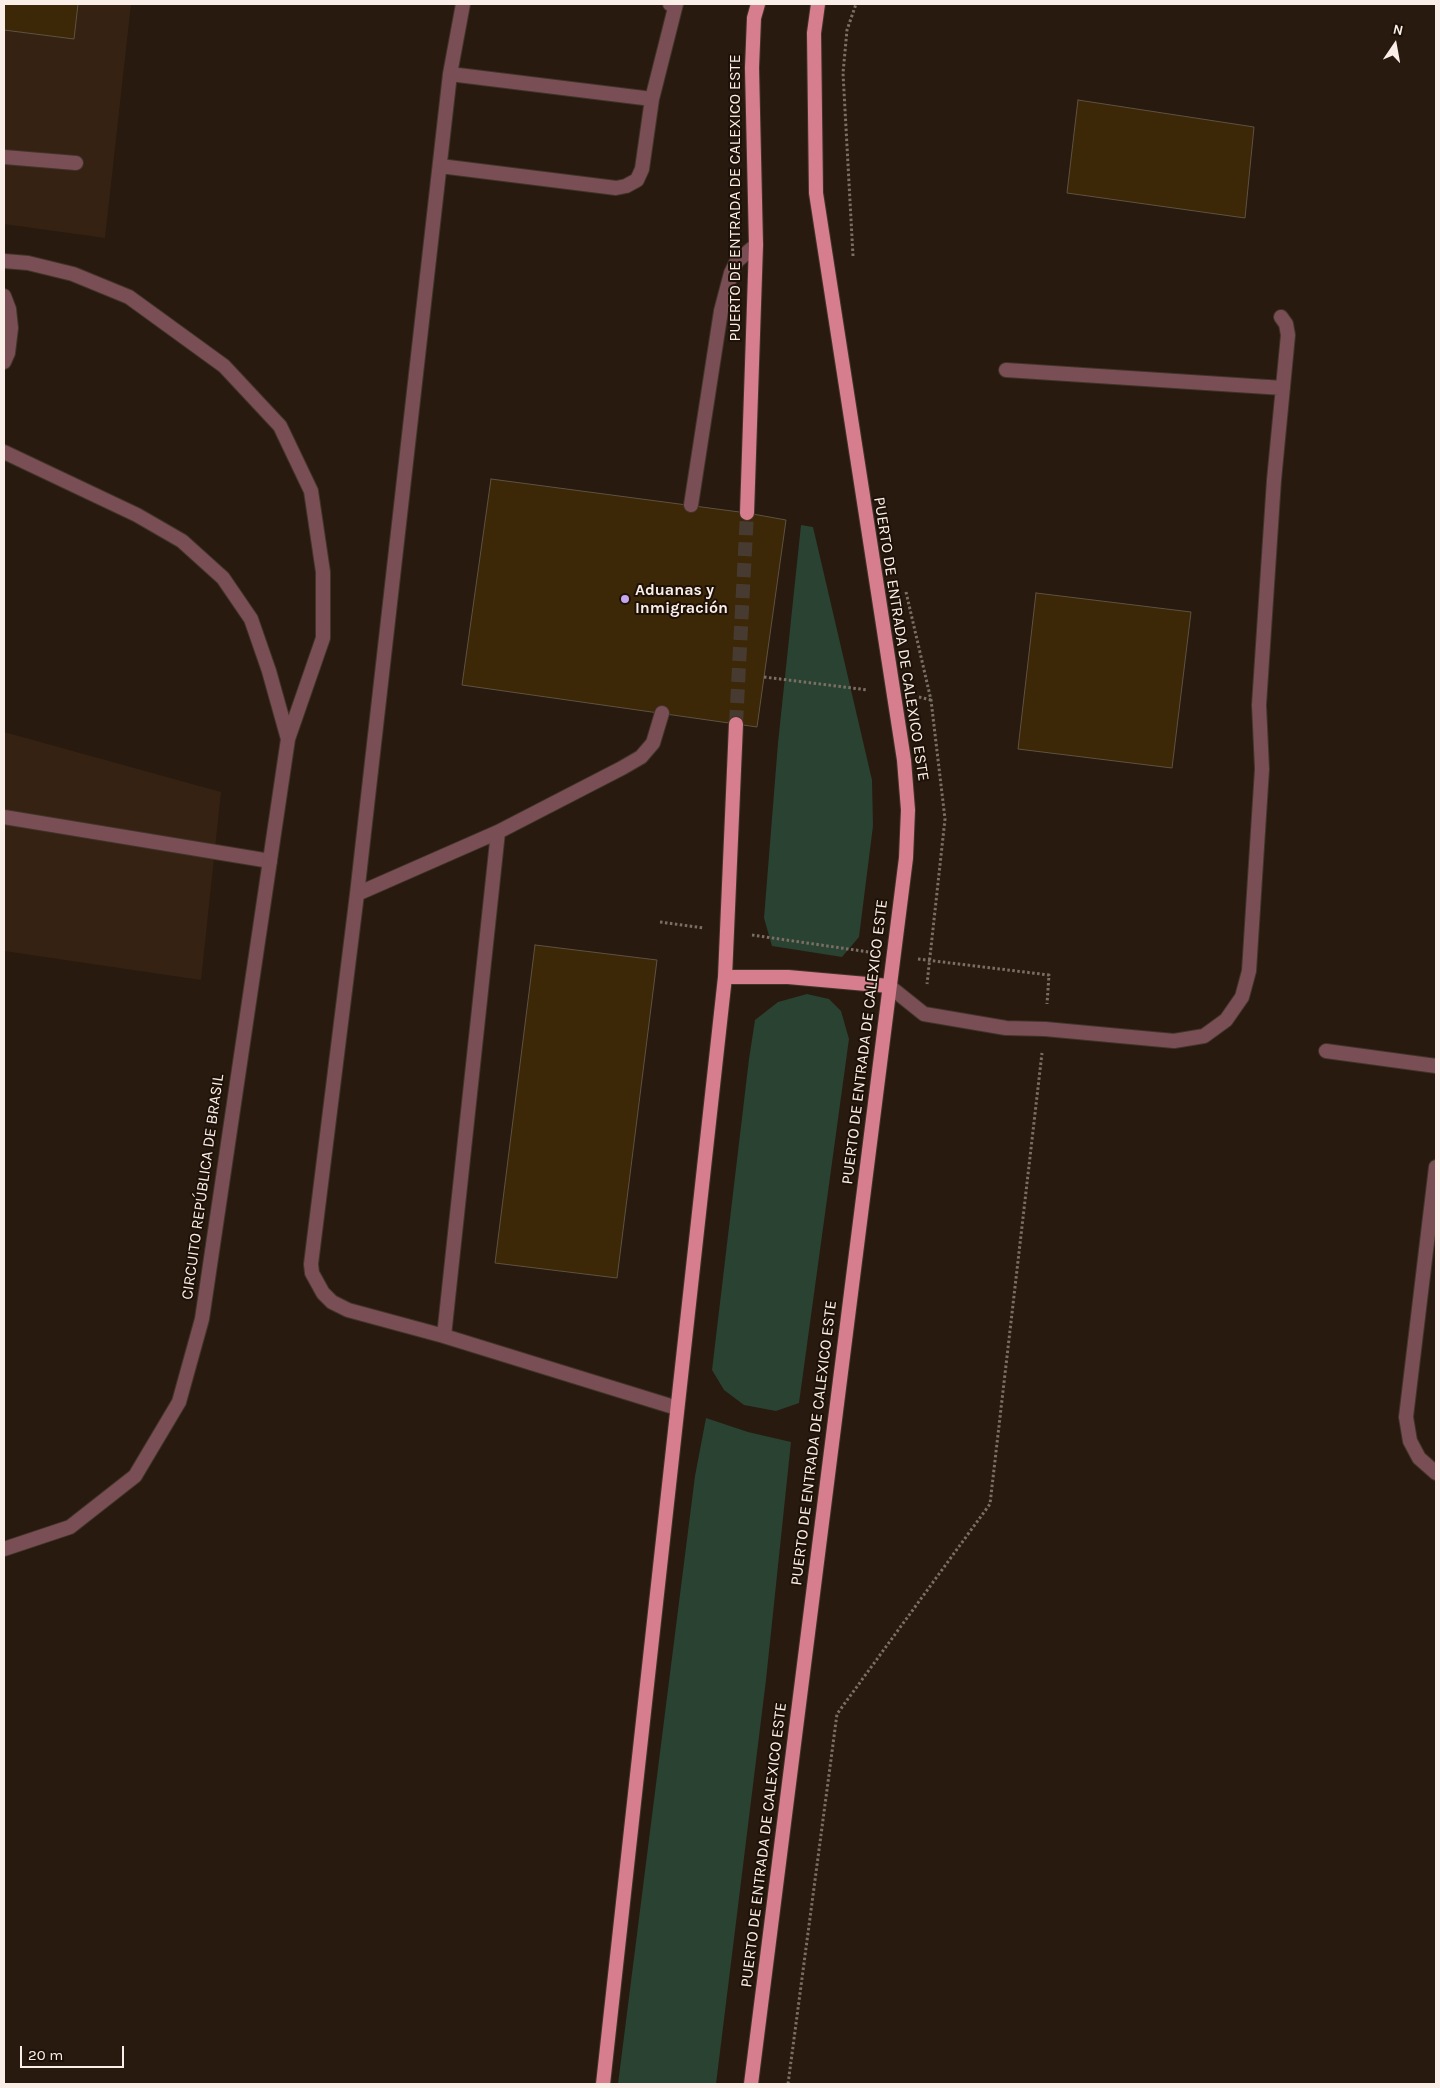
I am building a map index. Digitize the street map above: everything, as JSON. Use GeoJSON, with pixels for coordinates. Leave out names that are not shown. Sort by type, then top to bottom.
{"type":"FeatureCollection","features":[{"type":"Feature","properties":{"kind":"main road","name":"PUERTO DE ENTRADA DE CALEXICO ESTE"},"geometry":{"type":"LineString","coordinates":[[747,513],[756,245],[752,68],[754,18],[758,4]]}},
{"type":"Feature","properties":{"kind":"main road","name":"PUERTO DE ENTRADA DE CALEXICO ESTE"},"geometry":{"type":"LineString","coordinates":[[751,2084],[906,858],[908,810],[904,760],[892,693],[816,193],[814,33],[818,4]]}},
{"type":"Feature","properties":{"kind":"main road"},"geometry":{"type":"LineString","coordinates":[[603,2084],[726,977],[736,724]]}},
{"type":"Feature","properties":{"kind":"main road"},"geometry":{"type":"LineString","coordinates":[[726,977],[788,977],[889,986]]}},
{"type":"Feature","properties":{"kind":"street"},"geometry":{"type":"LineString","coordinates":[[463,4],[450,74],[357,894],[312,1254],[312,1273],[323,1293],[332,1302],[348,1310],[444,1336],[677,1408]]}},
{"type":"Feature","properties":{"kind":"street"},"geometry":{"type":"LineString","coordinates":[[440,166],[616,188],[626,186],[637,180],[642,169],[652,99],[676,4],[670,4]]}},
{"type":"Feature","properties":{"kind":"street"},"geometry":{"type":"LineString","coordinates":[[450,74],[652,99]]}},
{"type":"Feature","properties":{"kind":"street"},"geometry":{"type":"LineString","coordinates":[[4,157],[76,163]]}},
{"type":"Feature","properties":{"kind":"street"},"geometry":{"type":"LineString","coordinates":[[691,505],[721,311],[731,273],[736,262],[756,245]]}},
{"type":"Feature","properties":{"kind":"street","name":"CIRCUITO REPÚBLICA DE BRASIL"},"geometry":{"type":"LineString","coordinates":[[4,261],[28,263],[73,274],[129,297],[224,366],[280,426],[311,491],[323,572],[322,638],[288,739],[202,1319],[179,1402],[135,1476],[70,1526],[4,1549]]}},
{"type":"Feature","properties":{"kind":"street"},"geometry":{"type":"LineString","coordinates":[[4,296],[9,309],[11,328],[8,352],[4,362]]}},
{"type":"Feature","properties":{"kind":"street"},"geometry":{"type":"LineString","coordinates":[[889,986],[924,1014],[1006,1028],[1045,1029],[1174,1040],[1204,1036],[1226,1020],[1242,997],[1249,971],[1262,769],[1259,705],[1274,480],[1288,335],[1286,324],[1281,317]]}},
{"type":"Feature","properties":{"kind":"street"},"geometry":{"type":"LineString","coordinates":[[1006,370],[1283,388]]}},
{"type":"Feature","properties":{"kind":"street","name":"CIRCUITO REPÚBLICA DE BRASIL"},"geometry":{"type":"LineString","coordinates":[[4,452],[137,515],[182,542],[223,578],[250,619],[269,672],[288,739]]}},
{"type":"Feature","properties":{"kind":"street"},"geometry":{"type":"LineString","coordinates":[[357,894],[498,832],[641,757],[653,742],[662,714]]}},
{"type":"Feature","properties":{"kind":"street"},"geometry":{"type":"LineString","coordinates":[[4,817],[270,861]]}},
{"type":"Feature","properties":{"kind":"street"},"geometry":{"type":"LineString","coordinates":[[444,1336],[498,832]]}},
{"type":"Feature","properties":{"kind":"street"},"geometry":{"type":"LineString","coordinates":[[1326,1051],[1436,1066]]}},
{"type":"Feature","properties":{"kind":"street"},"geometry":{"type":"LineString","coordinates":[[1436,1167],[1406,1417],[1410,1441],[1420,1458],[1436,1473]]}},
{"type":"Feature","properties":{"kind":"path"},"geometry":{"type":"LineString","coordinates":[[764,677],[892,693],[931,700]]}},
{"type":"Feature","properties":{"kind":"path"},"geometry":{"type":"LineString","coordinates":[[660,922],[1049,975],[1045,1029],[990,1504],[837,1714],[788,2084]]}},
{"type":"Feature","properties":{"kind":"shaded area"},"geometry":{"type":"Polygon","coordinates":[[[4,4],[131,4],[105,238],[4,224],[4,4]]]}},
{"type":"Feature","properties":{"kind":"shaded area"},"geometry":{"type":"Polygon","coordinates":[[[4,732],[221,792],[201,980],[4,951],[4,732]]]}},
{"type":"Feature","properties":{"kind":"green space"},"geometry":{"type":"Polygon","coordinates":[[[801,525],[813,527],[872,780],[873,826],[859,937],[842,957],[772,946],[764,918],[778,743],[801,525]]]}},
{"type":"Feature","properties":{"kind":"green space"},"geometry":{"type":"Polygon","coordinates":[[[807,994],[829,999],[841,1011],[849,1039],[799,1403],[776,1411],[744,1405],[724,1390],[712,1370],[755,1020],[778,1002],[807,994]]]}},
{"type":"Feature","properties":{"kind":"green space"},"geometry":{"type":"Polygon","coordinates":[[[706,1418],[748,1432],[791,1442],[766,1680],[716,2084],[618,2084],[695,1476],[706,1418]]]}},
{"type":"Feature","properties":{"kind":"building"},"geometry":{"type":"Polygon","coordinates":[[[4,4],[78,4],[74,39],[4,30],[4,4]]]}},
{"type":"Feature","properties":{"kind":"building"},"geometry":{"type":"Polygon","coordinates":[[[1078,100],[1254,127],[1245,218],[1067,193],[1078,100]]]}},
{"type":"Feature","properties":{"kind":"building","name":"Aduanas y Inmigración"},"geometry":{"type":"Polygon","coordinates":[[[491,479],[747,513],[786,520],[757,727],[462,685],[491,479]]]}},
{"type":"Feature","properties":{"kind":"building"},"geometry":{"type":"Polygon","coordinates":[[[1036,593],[1191,612],[1172,768],[1018,749],[1036,593]]]}},
{"type":"Feature","properties":{"kind":"building"},"geometry":{"type":"Polygon","coordinates":[[[535,945],[657,960],[617,1278],[495,1263],[535,945]]]}},
{"type":"Feature","properties":{"kind":"tunnel"},"geometry":{"type":"LineString","coordinates":[[736,724],[747,513]]}},
{"type":"Feature","properties":{"kind":"place","name":"Aduanas y Inmigración"},"geometry":{"type":"Point","coordinates":[625,599]}}]}
